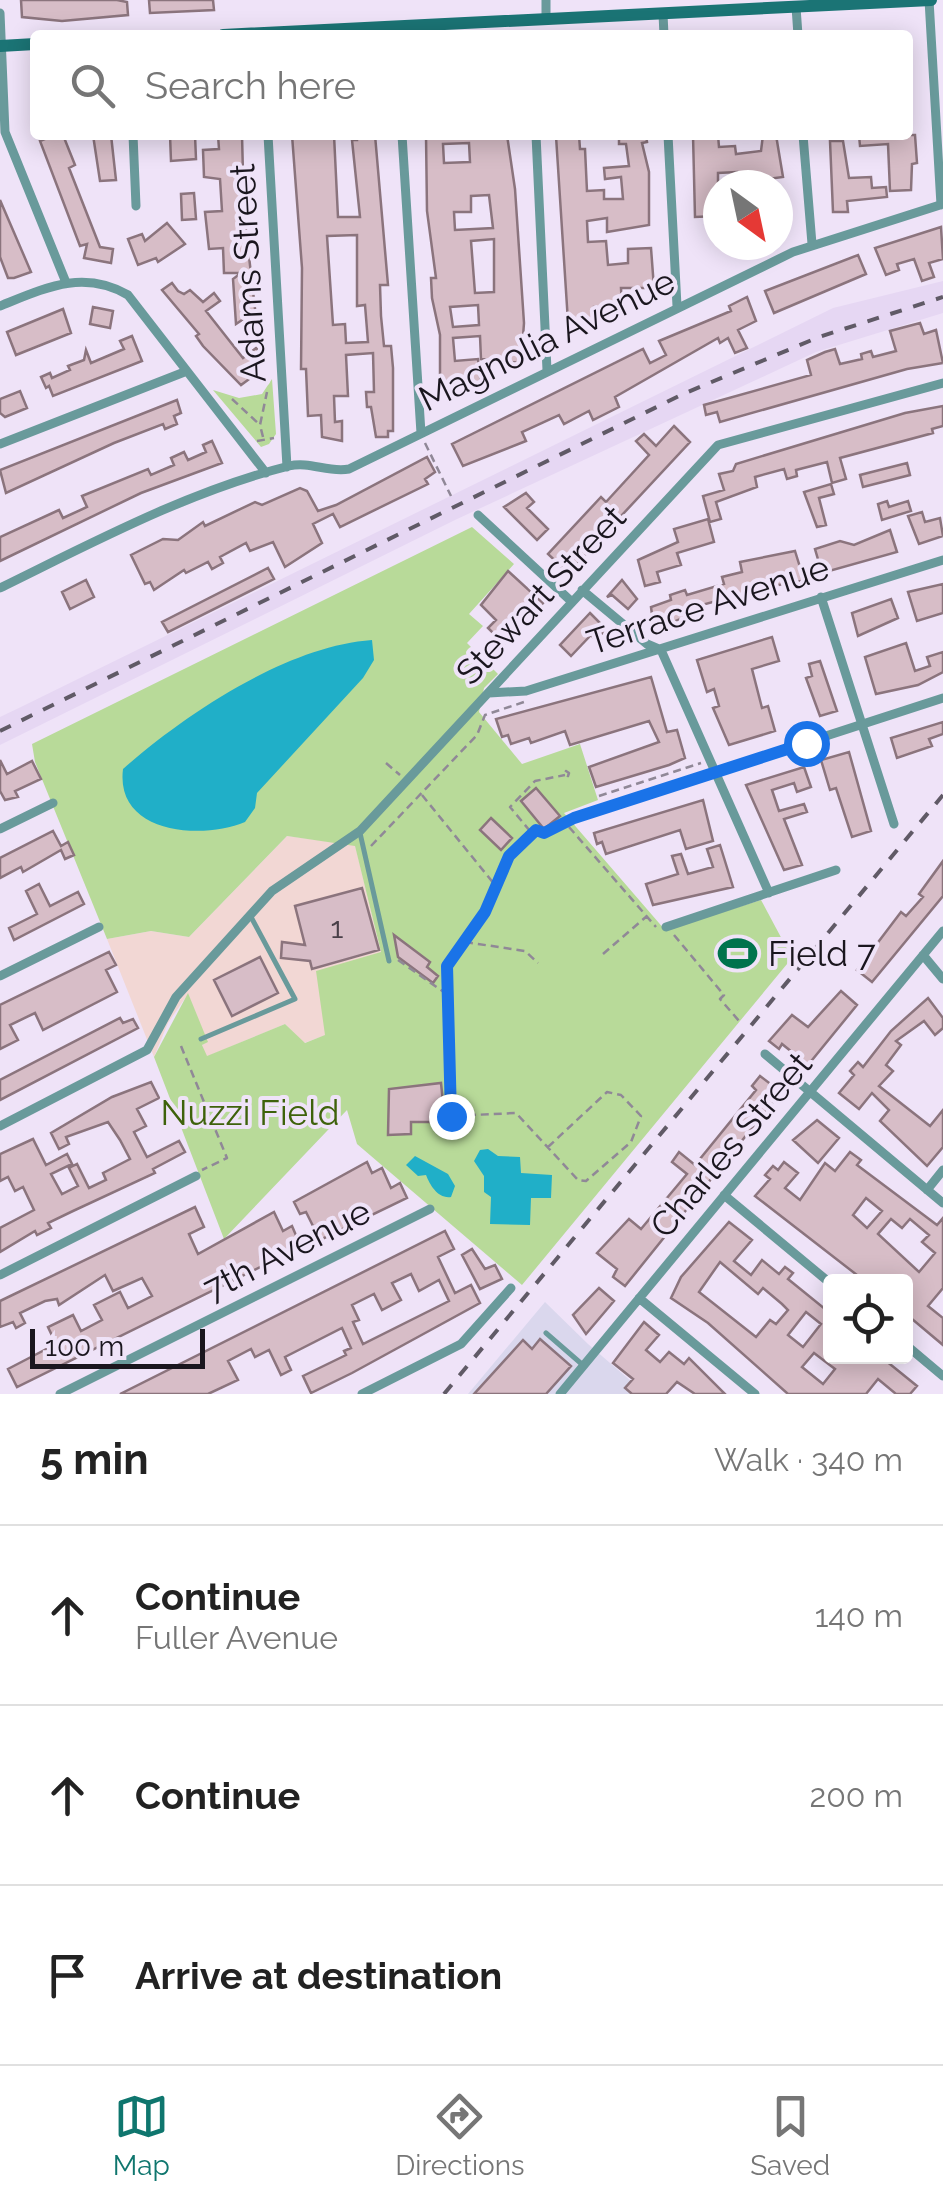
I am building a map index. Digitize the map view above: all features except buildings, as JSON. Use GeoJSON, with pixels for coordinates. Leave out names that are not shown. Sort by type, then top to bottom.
{"type":"FeatureCollection","features":[{"type":"Feature","properties":{"kind":"main road"},"geometry":{"type":"LineString","coordinates":[[441,30],[530,28],[546,20],[930,0]]}},
{"type":"Feature","properties":{"kind":"main road"},"geometry":{"type":"LineString","coordinates":[[1,46],[30,44]]}},
{"type":"Feature","properties":{"kind":"street"},"geometry":{"type":"LineString","coordinates":[[546,0],[546,20]]}},
{"type":"Feature","properties":{"kind":"street"},"geometry":{"type":"LineString","coordinates":[[930,0],[942,204]]}},
{"type":"Feature","properties":{"kind":"street"},"geometry":{"type":"LineString","coordinates":[[796,7],[798,30]]}},
{"type":"Feature","properties":{"kind":"street"},"geometry":{"type":"LineString","coordinates":[[0,12],[3,132],[66,280]]}},
{"type":"Feature","properties":{"kind":"street"},"geometry":{"type":"LineString","coordinates":[[663,14],[664,30]]}},
{"type":"Feature","properties":{"kind":"street"},"geometry":{"type":"LineString","coordinates":[[133,140],[136,206]]}},
{"type":"Feature","properties":{"kind":"street","name":"Adams Street"},"geometry":{"type":"LineString","coordinates":[[268,140],[287,466]]}},
{"type":"Feature","properties":{"kind":"street"},"geometry":{"type":"LineString","coordinates":[[402,140],[423,437]]}},
{"type":"Feature","properties":{"kind":"street"},"geometry":{"type":"LineString","coordinates":[[536,140],[547,370]]}},
{"type":"Feature","properties":{"kind":"street"},"geometry":{"type":"LineString","coordinates":[[668,140],[678,306]]}},
{"type":"Feature","properties":{"kind":"street"},"geometry":{"type":"LineString","coordinates":[[803,140],[812,244]]}},
{"type":"Feature","properties":{"kind":"street","name":"Magnolia Avenue"},"geometry":{"type":"LineString","coordinates":[[287,466],[304,464],[344,470],[423,437],[547,370],[812,244],[942,204]]}},
{"type":"Feature","properties":{"kind":"street"},"geometry":{"type":"LineString","coordinates":[[0,306],[66,280],[110,285],[128,295],[266,473]]}},
{"type":"Feature","properties":{"kind":"street"},"geometry":{"type":"LineString","coordinates":[[0,444],[187,370]]}},
{"type":"Feature","properties":{"kind":"street","name":"Stewart Street"},"geometry":{"type":"LineString","coordinates":[[0,1126],[147,1050],[176,997],[282,881],[360,830],[721,444],[943,384]]}},
{"type":"Feature","properties":{"kind":"street"},"geometry":{"type":"LineString","coordinates":[[0,588],[128,527],[287,466]]}},
{"type":"Feature","properties":{"kind":"street"},"geometry":{"type":"LineString","coordinates":[[478,515],[572,602]]}},
{"type":"Feature","properties":{"kind":"street","name":"Terrace Avenue"},"geometry":{"type":"LineString","coordinates":[[489,693],[526,691],[943,560]]}},
{"type":"Feature","properties":{"kind":"street"},"geometry":{"type":"LineString","coordinates":[[582,590],[660,650],[768,893]]}},
{"type":"Feature","properties":{"kind":"street"},"geometry":{"type":"LineString","coordinates":[[822,597],[894,824]]}},
{"type":"Feature","properties":{"kind":"street"},"geometry":{"type":"LineString","coordinates":[[569,820],[943,698]]}},
{"type":"Feature","properties":{"kind":"street"},"geometry":{"type":"LineString","coordinates":[[0,828],[52,802]]}},
{"type":"Feature","properties":{"kind":"street"},"geometry":{"type":"LineString","coordinates":[[666,927],[836,870]]}},
{"type":"Feature","properties":{"kind":"street"},"geometry":{"type":"LineString","coordinates":[[0,976],[99,928]]}},
{"type":"Feature","properties":{"kind":"street","name":"Charles Street"},"geometry":{"type":"LineString","coordinates":[[560,1394],[943,931]]}},
{"type":"Feature","properties":{"kind":"street"},"geometry":{"type":"LineString","coordinates":[[923,955],[943,979]]}},
{"type":"Feature","properties":{"kind":"street"},"geometry":{"type":"LineString","coordinates":[[765,1054],[943,1203]]}},
{"type":"Feature","properties":{"kind":"street"},"geometry":{"type":"LineString","coordinates":[[927,1190],[943,1170]]}},
{"type":"Feature","properties":{"kind":"street"},"geometry":{"type":"LineString","coordinates":[[0,1274],[196,1176]]}},
{"type":"Feature","properties":{"kind":"street"},"geometry":{"type":"LineString","coordinates":[[724,1195],[823,1277]]}},
{"type":"Feature","properties":{"kind":"street","name":"7th Avenue"},"geometry":{"type":"LineString","coordinates":[[60,1394],[430,1209]]}},
{"type":"Feature","properties":{"kind":"street"},"geometry":{"type":"LineString","coordinates":[[362,1394],[461,1344],[511,1288]]}},
{"type":"Feature","properties":{"kind":"street"},"geometry":{"type":"LineString","coordinates":[[639,1298],[755,1394]]}},
{"type":"Feature","properties":{"kind":"street"},"geometry":{"type":"LineString","coordinates":[[913,1352],[943,1376]]}},
{"type":"Feature","properties":{"kind":"lane"},"geometry":{"type":"LineString","coordinates":[[360,830],[393,960]]}},
{"type":"Feature","properties":{"kind":"lane"},"geometry":{"type":"LineString","coordinates":[[201,1039],[294,999],[250,915]]}},
{"type":"Feature","properties":{"kind":"lane"},"geometry":{"type":"LineString","coordinates":[[546,1334],[584,1366]]}},
{"type":"Feature","properties":{"kind":"path"},"geometry":{"type":"LineString","coordinates":[[263,437],[260,425],[267,392]]}},
{"type":"Feature","properties":{"kind":"path"},"geometry":{"type":"LineString","coordinates":[[232,399],[260,425]]}},
{"type":"Feature","properties":{"kind":"path"},"geometry":{"type":"LineString","coordinates":[[254,443],[263,437],[274,438]]}},
{"type":"Feature","properties":{"kind":"path"},"geometry":{"type":"LineString","coordinates":[[423,437],[451,496]]}},
{"type":"Feature","properties":{"kind":"path"},"geometry":{"type":"LineString","coordinates":[[370,836],[371,845],[478,735],[485,715],[523,703]]}},
{"type":"Feature","properties":{"kind":"path"},"geometry":{"type":"LineString","coordinates":[[386,763],[400,775]]}},
{"type":"Feature","properties":{"kind":"path"},"geometry":{"type":"LineString","coordinates":[[598,796],[701,764]]}},
{"type":"Feature","properties":{"kind":"path"},"geometry":{"type":"LineString","coordinates":[[532,833],[510,807],[535,782],[565,776]]}},
{"type":"Feature","properties":{"kind":"path"},"geometry":{"type":"LineString","coordinates":[[421,794],[495,886]]}},
{"type":"Feature","properties":{"kind":"path"},"geometry":{"type":"LineString","coordinates":[[548,1148],[607,1092],[620,1094],[641,1116],[632,1142],[592,1179],[578,1180],[548,1148],[516,1113],[451,1116],[447,966],[485,912],[509,856],[532,833],[544,833],[569,820],[658,929],[666,927],[724,995],[720,998],[740,1022]]}},
{"type":"Feature","properties":{"kind":"path"},"geometry":{"type":"LineString","coordinates":[[373,828],[381,836]]}},
{"type":"Feature","properties":{"kind":"path"},"geometry":{"type":"LineString","coordinates":[[603,954],[647,916]]}},
{"type":"Feature","properties":{"kind":"path"},"geometry":{"type":"LineString","coordinates":[[464,942],[525,951],[538,963]]}},
{"type":"Feature","properties":{"kind":"path"},"geometry":{"type":"LineString","coordinates":[[393,960],[448,995]]}},
{"type":"Feature","properties":{"kind":"path"},"geometry":{"type":"LineString","coordinates":[[181,1046],[227,1158],[196,1176]]}},
{"type":"Feature","properties":{"kind":"shaded area"},"geometry":{"type":"Polygon","coordinates":[[[943,281],[943,313],[816,352],[455,520],[0,745],[0,717],[833,308],[943,281]]]}},
{"type":"Feature","properties":{"kind":"shaded area"},"geometry":{"type":"Polygon","coordinates":[[[287,836],[355,845],[381,952],[326,1035],[304,1043],[285,1024],[206,1057],[202,1045],[207,1042],[188,994],[168,1023],[154,1057],[107,939],[151,931],[189,937],[287,836]]]}},
{"type":"Feature","properties":{"kind":"shaded area"},"geometry":{"type":"Polygon","coordinates":[[[545,1302],[588,1344],[646,1394],[468,1394],[545,1302]]]}},
{"type":"Feature","properties":{"kind":"green space"},"geometry":{"type":"Polygon","coordinates":[[[272,379],[276,434],[261,447],[213,390],[239,398],[262,394],[272,379]]]}},
{"type":"Feature","properties":{"kind":"green space","name":"Nuzzi Field"},"geometry":{"type":"Polygon","coordinates":[[[472,527],[514,564],[469,614],[483,626],[467,643],[498,674],[484,688],[479,712],[522,764],[580,744],[598,800],[564,813],[665,930],[761,900],[792,958],[522,1285],[357,1144],[347,1110],[224,1239],[154,1057],[188,993],[208,1042],[202,1045],[207,1056],[285,1024],[305,1043],[325,1035],[316,971],[381,952],[355,846],[287,836],[189,937],[151,931],[107,939],[35,762],[32,744],[472,527]]]}},
{"type":"Feature","properties":{"kind":"water"},"geometry":{"type":"Polygon","coordinates":[[[372,640],[374,660],[363,678],[257,793],[255,808],[245,822],[227,828],[185,830],[165,827],[133,807],[124,791],[123,769],[176,726],[272,669],[339,645],[372,640]]]}},
{"type":"Feature","properties":{"kind":"water"},"geometry":{"type":"Polygon","coordinates":[[[488,1149],[498,1156],[520,1157],[521,1173],[552,1175],[551,1198],[531,1198],[530,1225],[490,1224],[491,1197],[484,1192],[484,1176],[474,1161],[480,1150],[488,1149]]]}},
{"type":"Feature","properties":{"kind":"water"},"geometry":{"type":"Polygon","coordinates":[[[415,1156],[448,1174],[455,1186],[451,1197],[438,1194],[426,1175],[418,1176],[406,1165],[415,1156]]]}},
{"type":"Feature","properties":{"kind":"railway"},"geometry":{"type":"LineString","coordinates":[[0,731],[683,394],[819,337],[943,297]]}},
{"type":"Feature","properties":{"kind":"railway"},"geometry":{"type":"LineString","coordinates":[[444,1394],[943,795]]}},
{"type":"Feature","properties":{"kind":"place","name":"Field 7"},"geometry":{"type":"Point","coordinates":[738,954]}},
{"type":"Feature","properties":{"kind":"route"},"geometry":{"type":"LineString","coordinates":[[451,1116],[447,966],[485,912],[516,846],[536,830],[544,833],[574,818],[806,743]]}}]}
